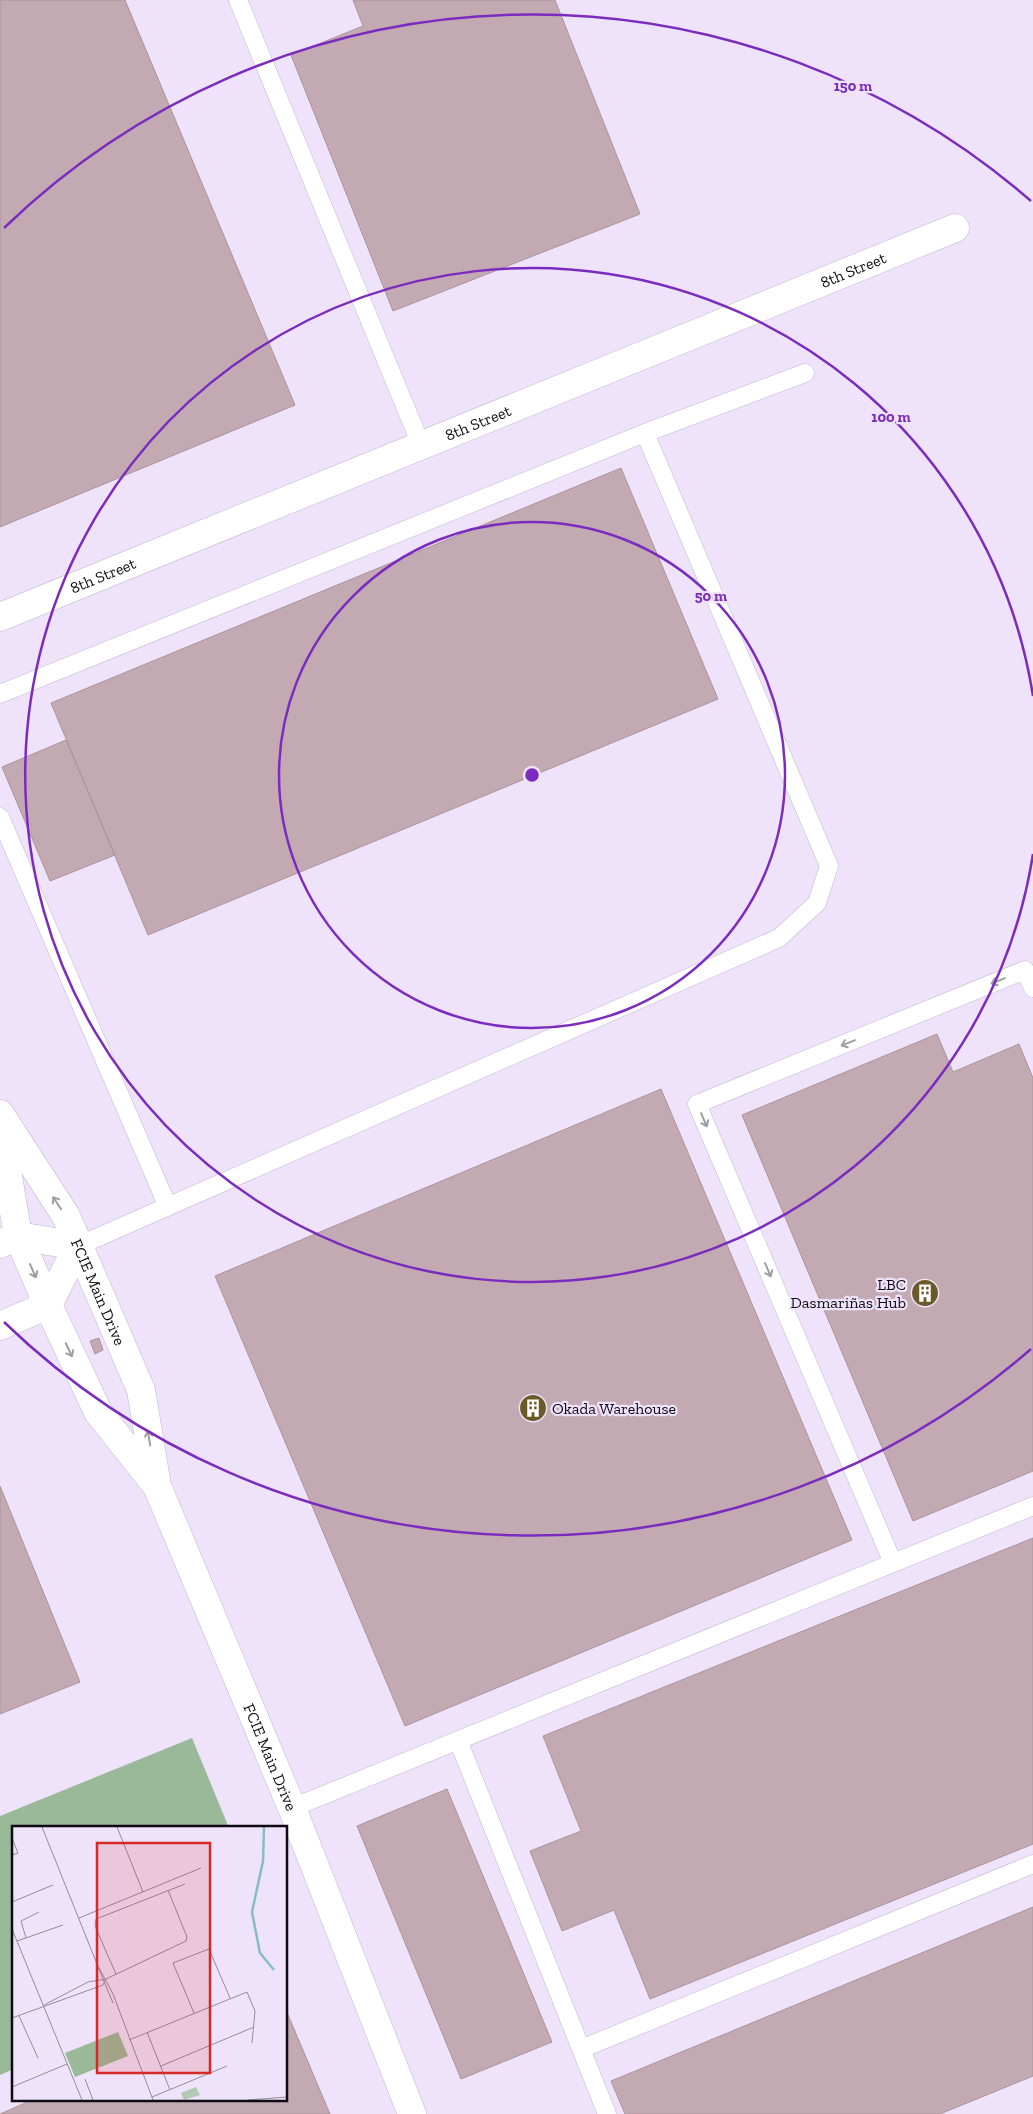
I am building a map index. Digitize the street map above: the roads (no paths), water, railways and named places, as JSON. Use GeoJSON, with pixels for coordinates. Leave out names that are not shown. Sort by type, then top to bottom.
{"type":"FeatureCollection","features":[{"type":"Feature","properties":{"kind":"street","name":"8th Street"},"geometry":{"type":"LineString","coordinates":[[0,617],[955,228]]}},
{"type":"Feature","properties":{"kind":"street","name":"FCIE Main Drive"},"geometry":{"type":"LineString","coordinates":[[0,1114],[66,1216],[141,1390],[157,1486],[292,1808],[412,2114]]}},
{"type":"Feature","properties":{"kind":"street","name":"FCIE Main Drive"},"geometry":{"type":"LineString","coordinates":[[0,1129],[9,1240],[48,1305],[98,1412],[157,1486]]}},
{"type":"Feature","properties":{"kind":"street"},"geometry":{"type":"LineString","coordinates":[[0,1326],[48,1305],[78,1246],[9,1240]]}},
{"type":"Feature","properties":{"kind":"lane"},"geometry":{"type":"LineString","coordinates":[[238,0],[421,445]]}},
{"type":"Feature","properties":{"kind":"lane"},"geometry":{"type":"LineString","coordinates":[[0,694],[645,433],[805,373]]}},
{"type":"Feature","properties":{"kind":"lane"},"geometry":{"type":"LineString","coordinates":[[78,1246],[779,938],[817,903],[828,866],[645,433]]}},
{"type":"Feature","properties":{"kind":"lane"},"geometry":{"type":"LineString","coordinates":[[0,817],[168,1207]]}},
{"type":"Feature","properties":{"kind":"lane"},"geometry":{"type":"LineString","coordinates":[[893,1563],[697,1104],[1025,970],[1033,988]]}},
{"type":"Feature","properties":{"kind":"lane"},"geometry":{"type":"LineString","coordinates":[[292,1808],[1033,1506]]}},
{"type":"Feature","properties":{"kind":"lane"},"geometry":{"type":"LineString","coordinates":[[458,1740],[607,2114]]}},
{"type":"Feature","properties":{"kind":"lane"},"geometry":{"type":"LineString","coordinates":[[581,2049],[1033,1864]]}},
{"type":"Feature","properties":{"kind":"place","name":"LBC Dasmariñas Hub"},"geometry":{"type":"Point","coordinates":[925,1293]}},
{"type":"Feature","properties":{"kind":"place","name":"Okada Warehouse"},"geometry":{"type":"Point","coordinates":[533,1408]}}]}
